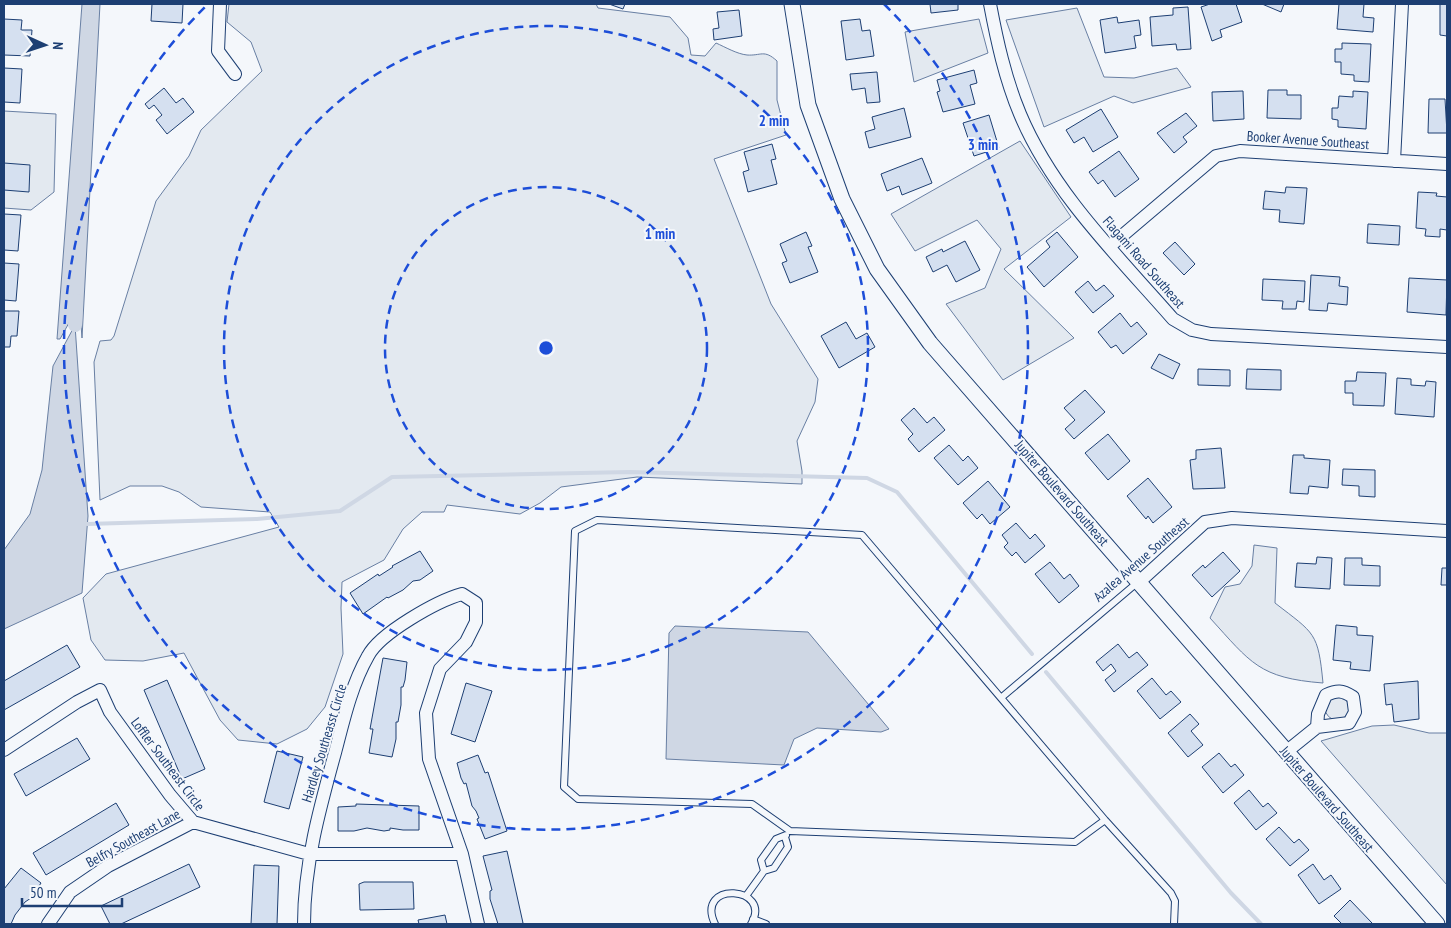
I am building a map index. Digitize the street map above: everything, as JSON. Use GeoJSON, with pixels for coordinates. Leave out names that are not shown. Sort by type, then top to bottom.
{"type":"FeatureCollection","features":[{"type":"Feature","properties":{"kind":"street"},"geometry":{"type":"LineString","coordinates":[[220,4],[218,51],[235,74]]}},
{"type":"Feature","properties":{"kind":"street","name":"Jupiter Boulevard Southeast"},"geometry":{"type":"LineString","coordinates":[[792,4],[808,106],[842,199],[878,269],[930,343],[1437,924]]}},
{"type":"Feature","properties":{"kind":"street","name":"Flagami Road Southeast"},"geometry":{"type":"LineString","coordinates":[[990,4],[1000,57],[1020,115],[1042,158],[1077,208],[1173,319],[1192,330],[1211,334],[1447,347]]}},
{"type":"Feature","properties":{"kind":"street"},"geometry":{"type":"LineString","coordinates":[[1394,161],[1402,4]]}},
{"type":"Feature","properties":{"kind":"street","name":"Booker Avenue Southeast"},"geometry":{"type":"LineString","coordinates":[[1110,246],[1216,156],[1240,151],[1447,164]]}},
{"type":"Feature","properties":{"kind":"street","name":"Azalea Avenue Southeast"},"geometry":{"type":"LineString","coordinates":[[1140,582],[1206,522],[1232,518],[1447,531]]}},
{"type":"Feature","properties":{"kind":"street","name":"Hardley Southeasst Circle"},"geometry":{"type":"LineString","coordinates":[[304,924],[309,854],[346,710],[368,654],[391,633],[442,600],[462,594],[476,603],[476,622],[466,642],[440,669],[426,713],[429,759],[462,854],[478,924]]}},
{"type":"Feature","properties":{"kind":"street","name":"Loffler Southeast Circle"},"geometry":{"type":"LineString","coordinates":[[4,750],[77,702],[100,690],[110,712],[170,795],[193,822],[309,854],[462,854]]}},
{"type":"Feature","properties":{"kind":"street"},"geometry":{"type":"LineString","coordinates":[[1286,752],[1317,727]]}},
{"type":"Feature","properties":{"kind":"street","name":"Belfry Southeast Lane"},"geometry":{"type":"LineString","coordinates":[[48,924],[70,892],[108,866],[193,822]]}},
{"type":"Feature","properties":{"kind":"lane"},"geometry":{"type":"LineString","coordinates":[[1105,820],[1075,842],[790,831],[752,804],[578,799],[564,787],[575,531],[597,520],[862,535],[1105,820],[1171,893],[1175,901],[1174,924]]}},
{"type":"Feature","properties":{"kind":"lane","name":"Azalea Avenue Southeast"},"geometry":{"type":"LineString","coordinates":[[1002,697],[1140,582]]}},
{"type":"Feature","properties":{"kind":"lane"},"geometry":{"type":"LineString","coordinates":[[764,871],[761,860],[776,838],[785,837],[790,831]]}},
{"type":"Feature","properties":{"kind":"lane"},"geometry":{"type":"LineString","coordinates":[[746,896],[764,871],[774,868],[788,848],[785,837]]}},
{"type":"Feature","properties":{"kind":"lane"},"geometry":{"type":"LineString","coordinates":[[715,924],[712,909],[720,896],[733,892],[746,896],[754,908],[752,922],[766,924]]}},
{"type":"Feature","properties":{"kind":"shaded area"},"geometry":{"type":"Polygon","coordinates":[[[82,4],[100,4],[82,338],[81,325],[76,319],[70,321],[60,339],[57,339],[82,4]]]}},
{"type":"Feature","properties":{"kind":"shaded area"},"geometry":{"type":"Polygon","coordinates":[[[229,4],[596,4],[598,8],[670,17],[688,38],[691,55],[705,56],[716,43],[743,54],[765,54],[773,57],[777,61],[777,100],[786,135],[714,159],[771,304],[818,379],[815,402],[797,441],[802,471],[802,484],[637,477],[561,487],[540,503],[520,514],[447,505],[444,512],[422,512],[403,529],[384,560],[342,582],[343,654],[325,707],[307,729],[277,744],[238,740],[220,720],[184,653],[143,661],[105,660],[91,640],[83,598],[106,574],[279,527],[270,512],[201,507],[179,492],[162,486],[130,486],[100,500],[94,362],[100,341],[111,340],[114,336],[156,201],[189,156],[201,130],[262,71],[251,42],[227,22],[229,4]]]}},
{"type":"Feature","properties":{"kind":"shaded area"},"geometry":{"type":"Polygon","coordinates":[[[1077,8],[1104,77],[1134,78],[1177,68],[1191,87],[1133,103],[1114,96],[1044,127],[1006,20],[1077,8]]]}},
{"type":"Feature","properties":{"kind":"shaded area"},"geometry":{"type":"Polygon","coordinates":[[[979,19],[988,53],[914,82],[905,32],[979,19]]]}},
{"type":"Feature","properties":{"kind":"shaded area"},"geometry":{"type":"Polygon","coordinates":[[[4,111],[56,114],[54,192],[31,210],[4,208],[4,111]]]}},
{"type":"Feature","properties":{"kind":"shaded area"},"geometry":{"type":"Polygon","coordinates":[[[1020,141],[1071,217],[1004,269],[1074,338],[1003,380],[946,304],[985,288],[1001,249],[977,220],[915,251],[891,214],[1020,141]]]}},
{"type":"Feature","properties":{"kind":"shaded area"},"geometry":{"type":"Polygon","coordinates":[[[75,325],[88,516],[82,593],[4,629],[4,550],[30,514],[42,470],[53,366],[75,325]]]}},
{"type":"Feature","properties":{"kind":"shaded area"},"geometry":{"type":"Polygon","coordinates":[[[1254,545],[1277,548],[1275,603],[1299,621],[1312,636],[1319,653],[1323,683],[1284,677],[1258,666],[1210,618],[1225,587],[1240,584],[1252,566],[1254,545]]]}},
{"type":"Feature","properties":{"kind":"shaded area"},"geometry":{"type":"Polygon","coordinates":[[[675,626],[808,632],[889,729],[881,732],[817,728],[794,739],[784,765],[666,759],[669,633],[675,626]]]}},
{"type":"Feature","properties":{"kind":"shaded area"},"geometry":{"type":"Polygon","coordinates":[[[1337,696],[1342,697],[1348,703],[1348,713],[1342,719],[1337,720],[1332,719],[1326,713],[1325,708],[1326,703],[1332,697],[1337,696]]]}},
{"type":"Feature","properties":{"kind":"shaded area"},"geometry":{"type":"Polygon","coordinates":[[[1394,725],[1429,733],[1447,733],[1447,885],[1321,741],[1372,726],[1394,725]]]}},
{"type":"Feature","properties":{"kind":"building"},"geometry":{"type":"Polygon","coordinates":[[[152,4],[183,4],[182,23],[151,21],[152,4]]]}},
{"type":"Feature","properties":{"kind":"building"},"geometry":{"type":"Polygon","coordinates":[[[609,4],[625,4],[623,9],[609,4]]]}},
{"type":"Feature","properties":{"kind":"building"},"geometry":{"type":"Polygon","coordinates":[[[930,4],[958,4],[958,10],[931,13],[930,4]]]}},
{"type":"Feature","properties":{"kind":"building"},"geometry":{"type":"Polygon","coordinates":[[[1210,4],[1236,4],[1242,22],[1220,30],[1222,37],[1212,41],[1201,7],[1210,4]]]}},
{"type":"Feature","properties":{"kind":"building"},"geometry":{"type":"Polygon","coordinates":[[[1262,4],[1284,4],[1281,12],[1262,4]]]}},
{"type":"Feature","properties":{"kind":"building"},"geometry":{"type":"Polygon","coordinates":[[[1339,4],[1364,4],[1363,17],[1374,18],[1373,32],[1337,29],[1339,4]]]}},
{"type":"Feature","properties":{"kind":"building"},"geometry":{"type":"Polygon","coordinates":[[[1440,4],[1447,4],[1447,36],[1440,35],[1440,4]]]}},
{"type":"Feature","properties":{"kind":"building"},"geometry":{"type":"Polygon","coordinates":[[[1188,7],[1191,49],[1177,50],[1176,44],[1152,46],[1150,17],[1173,15],[1173,8],[1188,7]]]}},
{"type":"Feature","properties":{"kind":"building"},"geometry":{"type":"Polygon","coordinates":[[[739,10],[742,36],[714,40],[713,29],[719,28],[717,12],[739,10]]]}},
{"type":"Feature","properties":{"kind":"building"},"geometry":{"type":"Polygon","coordinates":[[[1117,17],[1118,23],[1139,20],[1141,35],[1134,36],[1136,48],[1105,53],[1100,20],[1117,17]]]}},
{"type":"Feature","properties":{"kind":"building"},"geometry":{"type":"Polygon","coordinates":[[[4,19],[22,20],[21,30],[32,30],[30,56],[4,55],[4,19]]]}},
{"type":"Feature","properties":{"kind":"building"},"geometry":{"type":"Polygon","coordinates":[[[860,19],[862,31],[870,30],[874,56],[846,60],[841,21],[860,19]]]}},
{"type":"Feature","properties":{"kind":"building"},"geometry":{"type":"Polygon","coordinates":[[[1342,43],[1371,44],[1369,82],[1354,81],[1354,75],[1341,74],[1341,62],[1335,62],[1335,49],[1342,49],[1342,43]]]}},
{"type":"Feature","properties":{"kind":"building"},"geometry":{"type":"Polygon","coordinates":[[[4,68],[22,69],[20,103],[4,102],[4,68]]]}},
{"type":"Feature","properties":{"kind":"building"},"geometry":{"type":"Polygon","coordinates":[[[974,70],[977,83],[970,85],[975,104],[943,112],[937,92],[940,91],[937,80],[974,70]]]}},
{"type":"Feature","properties":{"kind":"building"},"geometry":{"type":"Polygon","coordinates":[[[877,72],[880,102],[867,103],[865,88],[852,90],[850,74],[877,72]]]}},
{"type":"Feature","properties":{"kind":"building"},"geometry":{"type":"Polygon","coordinates":[[[164,88],[176,103],[183,98],[194,112],[167,134],[156,120],[162,115],[154,105],[149,109],[145,104],[164,88]]]}},
{"type":"Feature","properties":{"kind":"building"},"geometry":{"type":"Polygon","coordinates":[[[1268,90],[1287,90],[1287,95],[1301,95],[1301,119],[1267,118],[1268,90]]]}},
{"type":"Feature","properties":{"kind":"building"},"geometry":{"type":"Polygon","coordinates":[[[1243,91],[1244,119],[1213,121],[1212,92],[1243,91]]]}},
{"type":"Feature","properties":{"kind":"building"},"geometry":{"type":"Polygon","coordinates":[[[1353,91],[1368,92],[1366,129],[1338,127],[1338,120],[1332,119],[1332,108],[1338,108],[1339,96],[1353,97],[1353,91]]]}},
{"type":"Feature","properties":{"kind":"building"},"geometry":{"type":"Polygon","coordinates":[[[1429,99],[1445,99],[1447,133],[1428,133],[1429,99]]]}},
{"type":"Feature","properties":{"kind":"building"},"geometry":{"type":"Polygon","coordinates":[[[904,108],[911,137],[869,148],[865,132],[875,129],[872,117],[904,108]]]}},
{"type":"Feature","properties":{"kind":"building"},"geometry":{"type":"Polygon","coordinates":[[[1101,109],[1118,137],[1093,152],[1084,137],[1074,143],[1066,130],[1101,109]]]}},
{"type":"Feature","properties":{"kind":"building"},"geometry":{"type":"Polygon","coordinates":[[[1186,113],[1197,126],[1183,137],[1187,142],[1174,153],[1157,133],[1186,113]]]}},
{"type":"Feature","properties":{"kind":"building"},"geometry":{"type":"Polygon","coordinates":[[[989,115],[999,148],[974,156],[963,123],[989,115]]]}},
{"type":"Feature","properties":{"kind":"building"},"geometry":{"type":"Polygon","coordinates":[[[772,144],[776,159],[771,160],[777,184],[748,192],[743,172],[749,170],[744,152],[772,144]]]}},
{"type":"Feature","properties":{"kind":"building"},"geometry":{"type":"Polygon","coordinates":[[[1119,151],[1139,179],[1115,197],[1103,180],[1098,184],[1089,172],[1119,151]]]}},
{"type":"Feature","properties":{"kind":"building"},"geometry":{"type":"Polygon","coordinates":[[[922,158],[932,183],[902,195],[899,186],[887,191],[881,174],[922,158]]]}},
{"type":"Feature","properties":{"kind":"building"},"geometry":{"type":"Polygon","coordinates":[[[4,163],[30,165],[29,192],[4,190],[4,163]]]}},
{"type":"Feature","properties":{"kind":"building"},"geometry":{"type":"Polygon","coordinates":[[[1286,187],[1307,188],[1304,224],[1279,222],[1280,210],[1263,209],[1265,191],[1285,193],[1286,187]]]}},
{"type":"Feature","properties":{"kind":"building"},"geometry":{"type":"Polygon","coordinates":[[[1418,192],[1437,193],[1436,196],[1447,197],[1447,230],[1440,229],[1440,237],[1425,236],[1426,229],[1416,228],[1418,192]]]}},
{"type":"Feature","properties":{"kind":"building"},"geometry":{"type":"Polygon","coordinates":[[[4,214],[21,215],[18,251],[4,250],[4,214]]]}},
{"type":"Feature","properties":{"kind":"building"},"geometry":{"type":"Polygon","coordinates":[[[1368,224],[1400,226],[1399,245],[1367,243],[1368,224]]]}},
{"type":"Feature","properties":{"kind":"building"},"geometry":{"type":"Polygon","coordinates":[[[806,232],[812,246],[808,247],[818,272],[790,283],[782,263],[787,261],[780,244],[806,232]]]}},
{"type":"Feature","properties":{"kind":"building"},"geometry":{"type":"Polygon","coordinates":[[[1057,232],[1078,257],[1044,287],[1027,267],[1050,247],[1046,241],[1057,232]]]}},
{"type":"Feature","properties":{"kind":"building"},"geometry":{"type":"Polygon","coordinates":[[[965,241],[980,270],[956,282],[947,265],[933,272],[926,257],[942,249],[943,252],[965,241]]]}},
{"type":"Feature","properties":{"kind":"building"},"geometry":{"type":"Polygon","coordinates":[[[1175,242],[1195,264],[1184,275],[1163,253],[1175,242]]]}},
{"type":"Feature","properties":{"kind":"building"},"geometry":{"type":"Polygon","coordinates":[[[4,263],[19,264],[16,301],[4,300],[4,263]]]}},
{"type":"Feature","properties":{"kind":"building"},"geometry":{"type":"Polygon","coordinates":[[[1311,275],[1340,277],[1339,286],[1348,287],[1347,305],[1328,303],[1327,311],[1309,310],[1311,275]]]}},
{"type":"Feature","properties":{"kind":"building"},"geometry":{"type":"Polygon","coordinates":[[[1409,278],[1447,280],[1446,315],[1407,312],[1409,278]]]}},
{"type":"Feature","properties":{"kind":"building"},"geometry":{"type":"Polygon","coordinates":[[[1263,279],[1305,281],[1304,302],[1297,301],[1296,309],[1282,309],[1283,301],[1262,300],[1263,279]]]}},
{"type":"Feature","properties":{"kind":"building"},"geometry":{"type":"Polygon","coordinates":[[[1088,281],[1096,291],[1104,285],[1114,296],[1093,313],[1075,292],[1088,281]]]}},
{"type":"Feature","properties":{"kind":"building"},"geometry":{"type":"Polygon","coordinates":[[[4,311],[19,311],[17,336],[11,336],[10,347],[4,347],[4,311]]]}},
{"type":"Feature","properties":{"kind":"building"},"geometry":{"type":"Polygon","coordinates":[[[1120,313],[1131,327],[1137,322],[1147,334],[1123,354],[1116,345],[1111,348],[1098,332],[1120,313]]]}},
{"type":"Feature","properties":{"kind":"building"},"geometry":{"type":"Polygon","coordinates":[[[846,322],[856,339],[867,333],[875,347],[839,368],[821,336],[846,322]]]}},
{"type":"Feature","properties":{"kind":"building"},"geometry":{"type":"Polygon","coordinates":[[[1159,354],[1180,364],[1173,379],[1151,368],[1159,354]]]}},
{"type":"Feature","properties":{"kind":"building"},"geometry":{"type":"Polygon","coordinates":[[[1198,369],[1230,370],[1230,386],[1198,385],[1198,369]]]}},
{"type":"Feature","properties":{"kind":"building"},"geometry":{"type":"Polygon","coordinates":[[[1247,369],[1281,370],[1281,390],[1246,389],[1247,369]]]}},
{"type":"Feature","properties":{"kind":"building"},"geometry":{"type":"Polygon","coordinates":[[[1357,372],[1386,373],[1384,406],[1353,405],[1353,393],[1345,393],[1345,381],[1356,381],[1357,372]]]}},
{"type":"Feature","properties":{"kind":"building"},"geometry":{"type":"Polygon","coordinates":[[[1397,378],[1411,379],[1411,385],[1425,386],[1426,381],[1436,382],[1434,417],[1395,414],[1397,378]]]}},
{"type":"Feature","properties":{"kind":"building"},"geometry":{"type":"Polygon","coordinates":[[[1085,390],[1105,412],[1074,439],[1065,429],[1075,420],[1064,408],[1085,390]]]}},
{"type":"Feature","properties":{"kind":"building"},"geometry":{"type":"Polygon","coordinates":[[[914,408],[927,423],[934,417],[945,430],[919,452],[908,439],[913,434],[901,420],[914,408]]]}},
{"type":"Feature","properties":{"kind":"building"},"geometry":{"type":"Polygon","coordinates":[[[1108,434],[1130,461],[1108,480],[1085,453],[1108,434]]]}},
{"type":"Feature","properties":{"kind":"building"},"geometry":{"type":"Polygon","coordinates":[[[949,445],[963,461],[968,456],[978,468],[958,485],[934,458],[949,445]]]}},
{"type":"Feature","properties":{"kind":"building"},"geometry":{"type":"Polygon","coordinates":[[[1221,448],[1225,488],[1193,489],[1190,460],[1196,459],[1196,450],[1221,448]]]}},
{"type":"Feature","properties":{"kind":"building"},"geometry":{"type":"Polygon","coordinates":[[[1293,455],[1330,460],[1328,488],[1309,486],[1308,494],[1290,493],[1293,455]]]}},
{"type":"Feature","properties":{"kind":"building"},"geometry":{"type":"Polygon","coordinates":[[[1343,469],[1375,470],[1375,497],[1359,496],[1359,486],[1342,485],[1343,469]]]}},
{"type":"Feature","properties":{"kind":"building"},"geometry":{"type":"Polygon","coordinates":[[[1148,478],[1172,507],[1153,523],[1148,516],[1146,519],[1127,496],[1148,478]]]}},
{"type":"Feature","properties":{"kind":"building"},"geometry":{"type":"Polygon","coordinates":[[[988,481],[1010,507],[990,524],[982,514],[977,519],[963,503],[988,481]]]}},
{"type":"Feature","properties":{"kind":"building"},"geometry":{"type":"Polygon","coordinates":[[[1016,523],[1030,539],[1035,534],[1045,546],[1025,563],[1016,552],[1012,556],[1004,547],[1008,543],[1002,535],[1016,523]]]}},
{"type":"Feature","properties":{"kind":"building"},"geometry":{"type":"Polygon","coordinates":[[[420,551],[433,571],[420,580],[413,581],[403,590],[387,597],[363,614],[350,593],[378,574],[379,576],[392,566],[420,551]]]}},
{"type":"Feature","properties":{"kind":"building"},"geometry":{"type":"Polygon","coordinates":[[[1223,552],[1240,571],[1212,597],[1192,575],[1203,565],[1205,568],[1223,552]]]}},
{"type":"Feature","properties":{"kind":"building"},"geometry":{"type":"Polygon","coordinates":[[[1317,557],[1332,558],[1330,589],[1295,587],[1297,563],[1316,564],[1317,557]]]}},
{"type":"Feature","properties":{"kind":"building"},"geometry":{"type":"Polygon","coordinates":[[[1345,558],[1362,558],[1362,565],[1380,566],[1380,586],[1344,585],[1345,558]]]}},
{"type":"Feature","properties":{"kind":"building"},"geometry":{"type":"Polygon","coordinates":[[[1050,562],[1064,579],[1070,574],[1079,586],[1059,603],[1035,574],[1050,562]]]}},
{"type":"Feature","properties":{"kind":"building"},"geometry":{"type":"Polygon","coordinates":[[[1442,568],[1447,568],[1447,585],[1441,585],[1442,568]]]}},
{"type":"Feature","properties":{"kind":"building"},"geometry":{"type":"Polygon","coordinates":[[[1336,625],[1357,627],[1357,635],[1373,636],[1370,671],[1350,669],[1351,662],[1333,660],[1336,625]]]}},
{"type":"Feature","properties":{"kind":"building"},"geometry":{"type":"Polygon","coordinates":[[[1118,644],[1129,658],[1137,652],[1148,665],[1114,692],[1105,680],[1116,671],[1111,664],[1103,671],[1096,662],[1118,644]]]}},
{"type":"Feature","properties":{"kind":"building"},"geometry":{"type":"Polygon","coordinates":[[[67,645],[80,667],[4,710],[4,681],[67,645]]]}},
{"type":"Feature","properties":{"kind":"building"},"geometry":{"type":"Polygon","coordinates":[[[383,658],[407,662],[405,680],[403,687],[401,687],[401,705],[398,722],[396,722],[396,739],[392,757],[369,753],[373,729],[370,729],[383,658]]]}},
{"type":"Feature","properties":{"kind":"building"},"geometry":{"type":"Polygon","coordinates":[[[1152,678],[1166,695],[1171,691],[1181,702],[1160,719],[1137,691],[1152,678]]]}},
{"type":"Feature","properties":{"kind":"building"},"geometry":{"type":"Polygon","coordinates":[[[167,680],[205,769],[182,779],[144,690],[167,680]]]}},
{"type":"Feature","properties":{"kind":"building"},"geometry":{"type":"Polygon","coordinates":[[[1418,681],[1419,719],[1394,722],[1392,704],[1386,705],[1384,684],[1418,681]]]}},
{"type":"Feature","properties":{"kind":"building"},"geometry":{"type":"Polygon","coordinates":[[[466,683],[492,691],[475,742],[451,734],[466,683]]]}},
{"type":"Feature","properties":{"kind":"building"},"geometry":{"type":"Polygon","coordinates":[[[1190,714],[1199,724],[1191,731],[1203,745],[1188,757],[1168,733],[1190,714]]]}},
{"type":"Feature","properties":{"kind":"building"},"geometry":{"type":"Polygon","coordinates":[[[77,738],[90,759],[26,796],[14,774],[77,738]]]}},
{"type":"Feature","properties":{"kind":"building"},"geometry":{"type":"Polygon","coordinates":[[[277,751],[303,757],[289,809],[264,802],[277,751]]]}},
{"type":"Feature","properties":{"kind":"building"},"geometry":{"type":"Polygon","coordinates":[[[1219,753],[1231,767],[1235,764],[1244,775],[1223,793],[1202,767],[1219,753]]]}},
{"type":"Feature","properties":{"kind":"building"},"geometry":{"type":"Polygon","coordinates":[[[478,755],[485,773],[488,772],[507,831],[485,839],[477,819],[479,818],[472,806],[466,783],[464,784],[461,778],[457,763],[478,755]]]}},
{"type":"Feature","properties":{"kind":"building"},"geometry":{"type":"Polygon","coordinates":[[[1249,790],[1263,807],[1268,803],[1277,813],[1256,830],[1234,803],[1249,790]]]}},
{"type":"Feature","properties":{"kind":"building"},"geometry":{"type":"Polygon","coordinates":[[[116,803],[129,825],[46,875],[33,853],[116,803]]]}},
{"type":"Feature","properties":{"kind":"building"},"geometry":{"type":"Polygon","coordinates":[[[356,804],[419,806],[419,830],[390,828],[390,830],[384,831],[367,828],[354,831],[338,831],[338,807],[356,806],[356,804]]]}},
{"type":"Feature","properties":{"kind":"building"},"geometry":{"type":"Polygon","coordinates":[[[1279,827],[1294,843],[1299,839],[1309,850],[1290,866],[1266,839],[1279,827]]]}},
{"type":"Feature","properties":{"kind":"building"},"geometry":{"type":"Polygon","coordinates":[[[507,851],[523,923],[521,924],[498,924],[490,899],[490,891],[492,890],[483,856],[507,851]]]}},
{"type":"Feature","properties":{"kind":"building"},"geometry":{"type":"Polygon","coordinates":[[[189,864],[200,887],[121,924],[110,924],[101,906],[189,864]]]}},
{"type":"Feature","properties":{"kind":"building"},"geometry":{"type":"Polygon","coordinates":[[[1313,864],[1324,880],[1331,875],[1341,889],[1319,904],[1298,875],[1313,864]]]}},
{"type":"Feature","properties":{"kind":"building"},"geometry":{"type":"Polygon","coordinates":[[[254,865],[279,866],[277,924],[251,924],[254,865]]]}},
{"type":"Feature","properties":{"kind":"building"},"geometry":{"type":"Polygon","coordinates":[[[21,868],[41,883],[31,898],[25,902],[15,915],[11,924],[4,924],[4,889],[21,868]]]}},
{"type":"Feature","properties":{"kind":"building"},"geometry":{"type":"Polygon","coordinates":[[[364,882],[413,882],[414,909],[360,910],[359,884],[364,882]]]}},
{"type":"Feature","properties":{"kind":"building"},"geometry":{"type":"Polygon","coordinates":[[[1350,900],[1372,923],[1342,924],[1334,916],[1350,900]]]}},
{"type":"Feature","properties":{"kind":"building"},"geometry":{"type":"Polygon","coordinates":[[[445,915],[447,924],[419,924],[418,920],[445,915]]]}},
{"type":"Feature","properties":{"kind":"waterway"},"geometry":{"type":"LineString","coordinates":[[75,325],[76,301]]}},
{"type":"Feature","properties":{"kind":"waterway"},"geometry":{"type":"LineString","coordinates":[[87,524],[257,519],[340,511],[392,477],[630,472],[867,478],[897,492],[1032,654]]}},
{"type":"Feature","properties":{"kind":"waterway"},"geometry":{"type":"LineString","coordinates":[[1046,672],[1231,893],[1261,924]]}}]}
